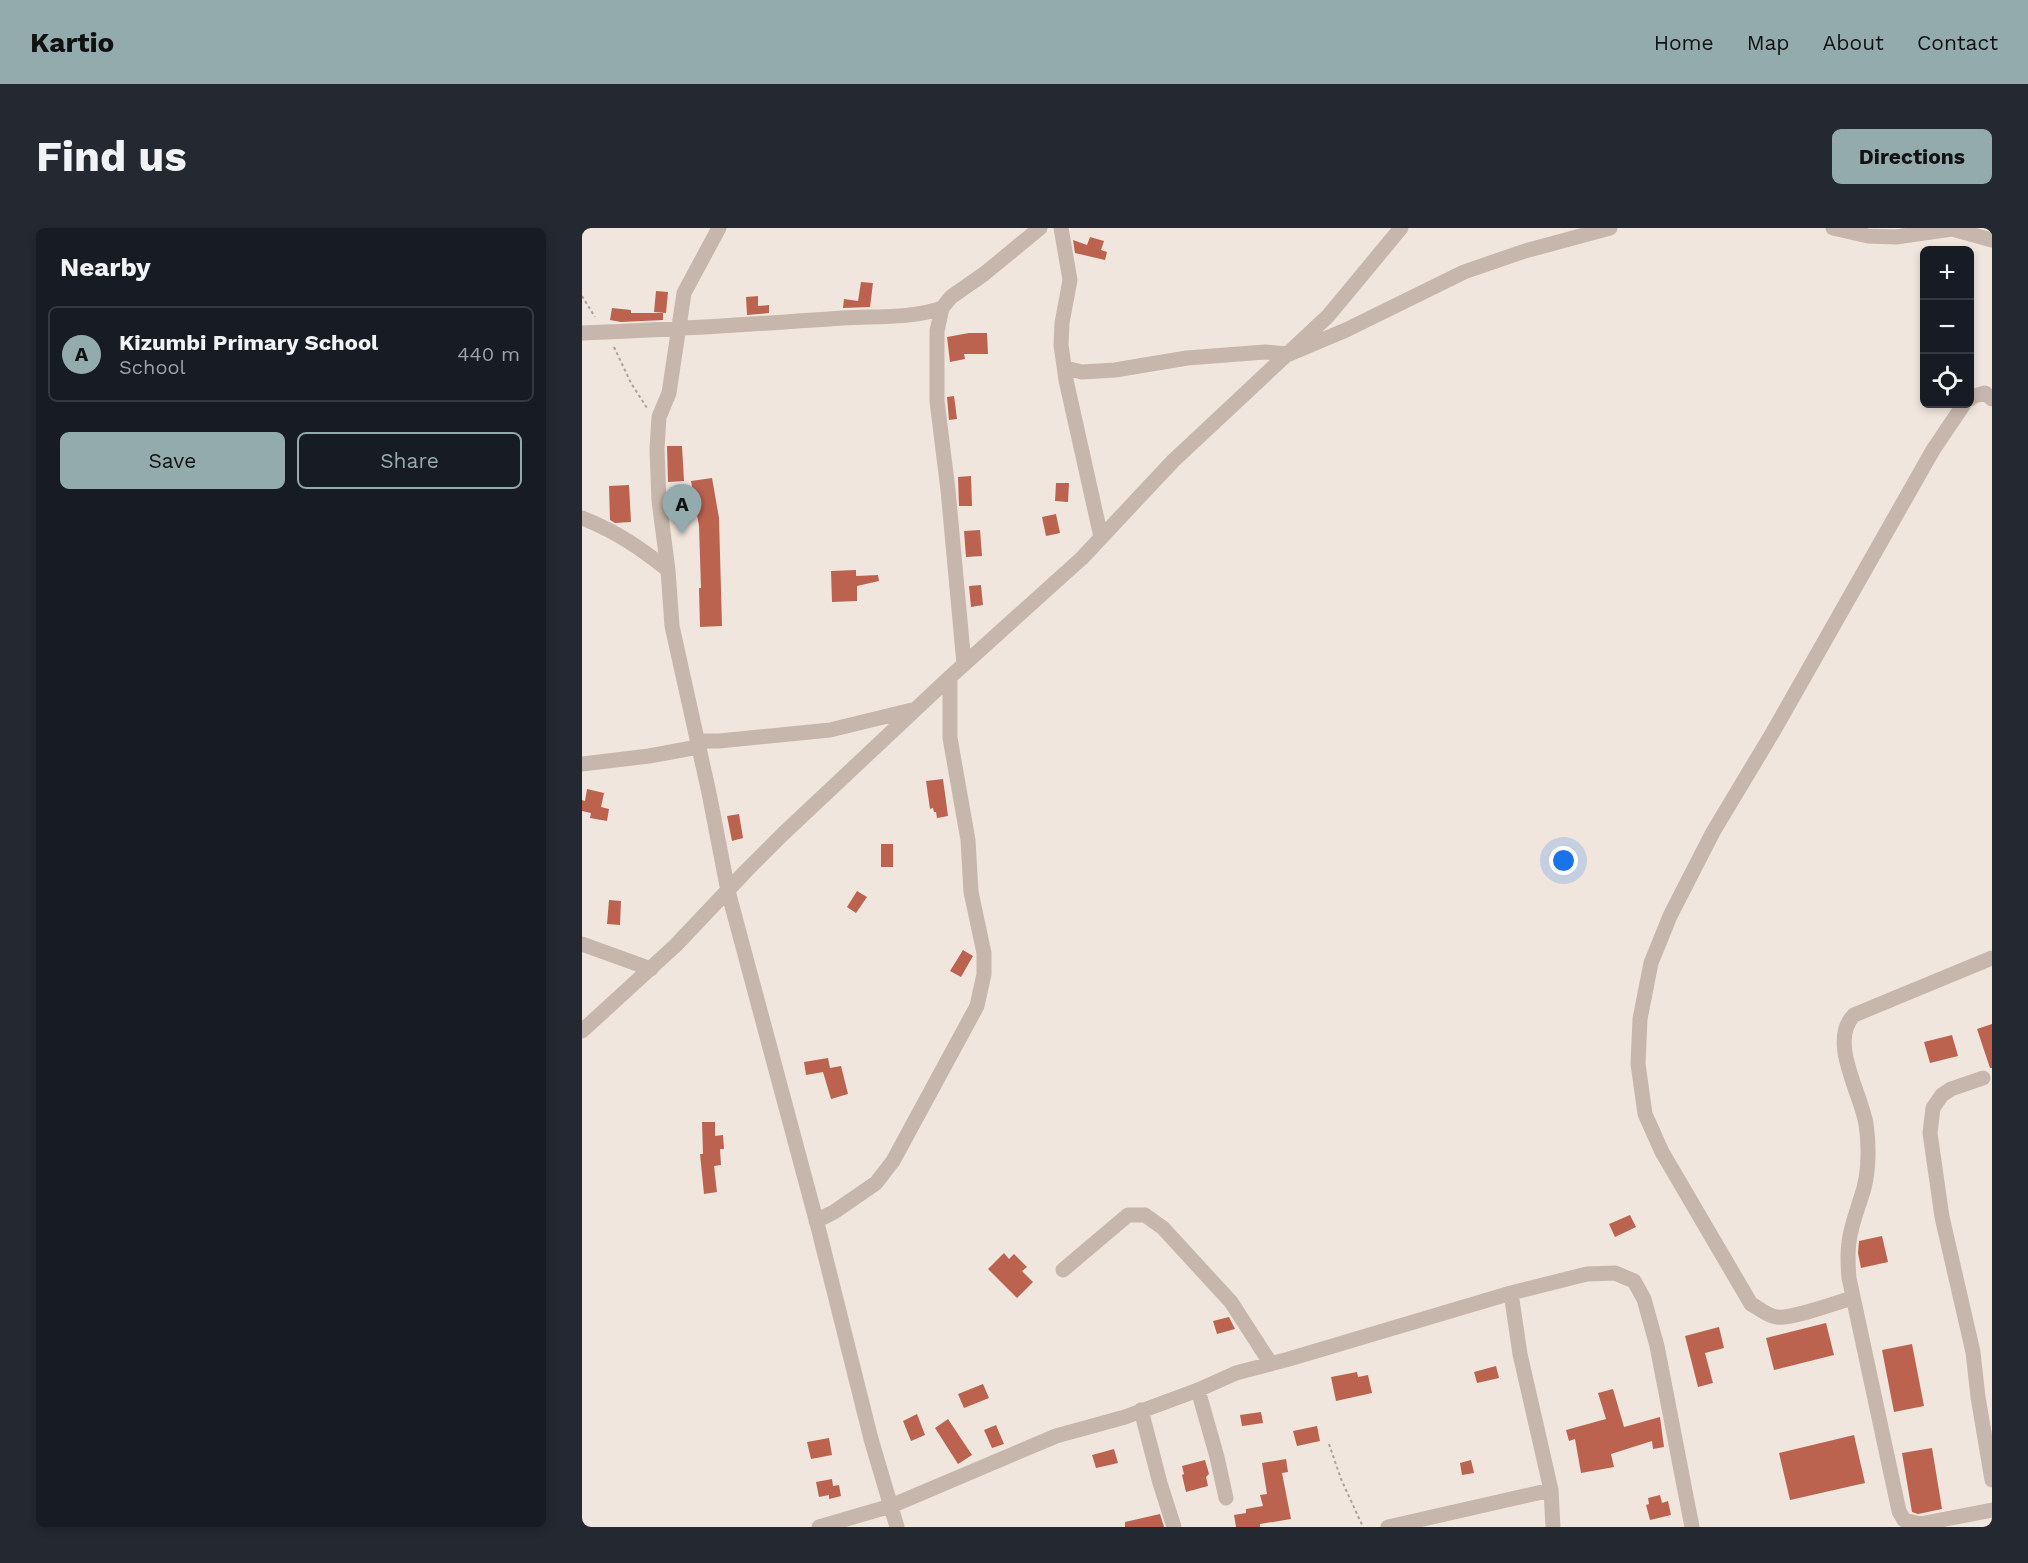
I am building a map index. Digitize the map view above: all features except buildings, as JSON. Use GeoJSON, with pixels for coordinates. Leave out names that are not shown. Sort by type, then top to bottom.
{"type":"FeatureCollection","features":[{"type":"Feature","properties":{"kind":"street"},"geometry":{"type":"LineString","coordinates":[[719,228],[684,293],[669,393],[659,417],[657,449],[659,501],[668,570],[672,626],[728,891],[816,1221],[871,1439],[897,1527]]}},
{"type":"Feature","properties":{"kind":"street"},"geometry":{"type":"LineString","coordinates":[[964,664],[937,400],[937,332],[942,308],[951,297],[984,274],[1040,228]]}},
{"type":"Feature","properties":{"kind":"street"},"geometry":{"type":"LineString","coordinates":[[1061,228],[1070,280],[1062,323],[1061,345],[1101,537]]}},
{"type":"Feature","properties":{"kind":"street"},"geometry":{"type":"LineString","coordinates":[[582,1031],[651,969],[776,841],[964,664],[1082,558],[1173,461],[1328,316],[1401,228]]}},
{"type":"Feature","properties":{"kind":"street"},"geometry":{"type":"LineString","coordinates":[[1065,368],[1082,372],[1115,370],[1187,358],[1265,352],[1289,354],[1356,325],[1464,272],[1525,251],[1610,228]]}},
{"type":"Feature","properties":{"kind":"street"},"geometry":{"type":"LineString","coordinates":[[1833,228],[1868,236],[1896,237],[1952,229],[1992,240]]}},
{"type":"Feature","properties":{"kind":"street"},"geometry":{"type":"LineString","coordinates":[[582,333],[914,315],[942,308]]}},
{"type":"Feature","properties":{"kind":"street"},"geometry":{"type":"LineString","coordinates":[[1974,396],[1985,393],[1992,399]]}},
{"type":"Feature","properties":{"kind":"street"},"geometry":{"type":"LineString","coordinates":[[1852,1298],[1778,1318],[1766,1314],[1751,1304],[1662,1152],[1645,1114],[1638,1064],[1640,1019],[1651,963],[1671,916],[1713,832],[1773,732],[1933,450],[1961,408]]}},
{"type":"Feature","properties":{"kind":"street"},"geometry":{"type":"LineString","coordinates":[[582,519],[616,532],[668,570]]}},
{"type":"Feature","properties":{"kind":"street"},"geometry":{"type":"LineString","coordinates":[[816,1221],[834,1212],[876,1183],[893,1161],[977,1006],[984,974],[984,953],[971,892],[968,840],[950,738],[950,677]]}},
{"type":"Feature","properties":{"kind":"street"},"geometry":{"type":"LineString","coordinates":[[582,764],[649,756],[719,741],[830,730],[915,710]]}},
{"type":"Feature","properties":{"kind":"street"},"geometry":{"type":"LineString","coordinates":[[582,944],[651,969]]}},
{"type":"Feature","properties":{"kind":"street"},"geometry":{"type":"LineString","coordinates":[[1992,958],[1854,1015],[1847,1022],[1843,1041],[1866,1123],[1867,1138],[1864,1185],[1849,1240],[1847,1258],[1852,1298],[1866,1349],[1899,1511],[1904,1520],[1920,1524],[1992,1510]]}},
{"type":"Feature","properties":{"kind":"street"},"geometry":{"type":"LineString","coordinates":[[1983,1078],[1951,1089],[1942,1095],[1933,1108],[1930,1133],[1942,1216],[1985,1396],[1992,1480]]}},
{"type":"Feature","properties":{"kind":"street"},"geometry":{"type":"LineString","coordinates":[[1063,1270],[1128,1215],[1145,1215],[1163,1228],[1231,1302],[1271,1364]]}},
{"type":"Feature","properties":{"kind":"street"},"geometry":{"type":"LineString","coordinates":[[819,1527],[891,1506],[1056,1436],[1125,1417],[1198,1390],[1236,1373],[1511,1293],[1587,1274],[1616,1273],[1634,1281],[1644,1299],[1656,1346],[1692,1527]]}},
{"type":"Feature","properties":{"kind":"street"},"geometry":{"type":"LineString","coordinates":[[1511,1293],[1520,1354],[1551,1490],[1553,1527]]}},
{"type":"Feature","properties":{"kind":"street"},"geometry":{"type":"LineString","coordinates":[[1198,1390],[1217,1456],[1226,1498]]}},
{"type":"Feature","properties":{"kind":"street"},"geometry":{"type":"LineString","coordinates":[[1141,1410],[1174,1527]]}},
{"type":"Feature","properties":{"kind":"street"},"geometry":{"type":"LineString","coordinates":[[1388,1527],[1551,1490]]}},
{"type":"Feature","properties":{"kind":"path"},"geometry":{"type":"LineString","coordinates":[[582,297],[606,332],[631,383],[651,412],[659,417]]}},
{"type":"Feature","properties":{"kind":"path"},"geometry":{"type":"LineString","coordinates":[[1329,1444],[1341,1479],[1363,1527]]}},
{"type":"Feature","properties":{"kind":"place","name":"Kizumbi Primary School"},"geometry":{"type":"Point","coordinates":[682,534]}}]}
